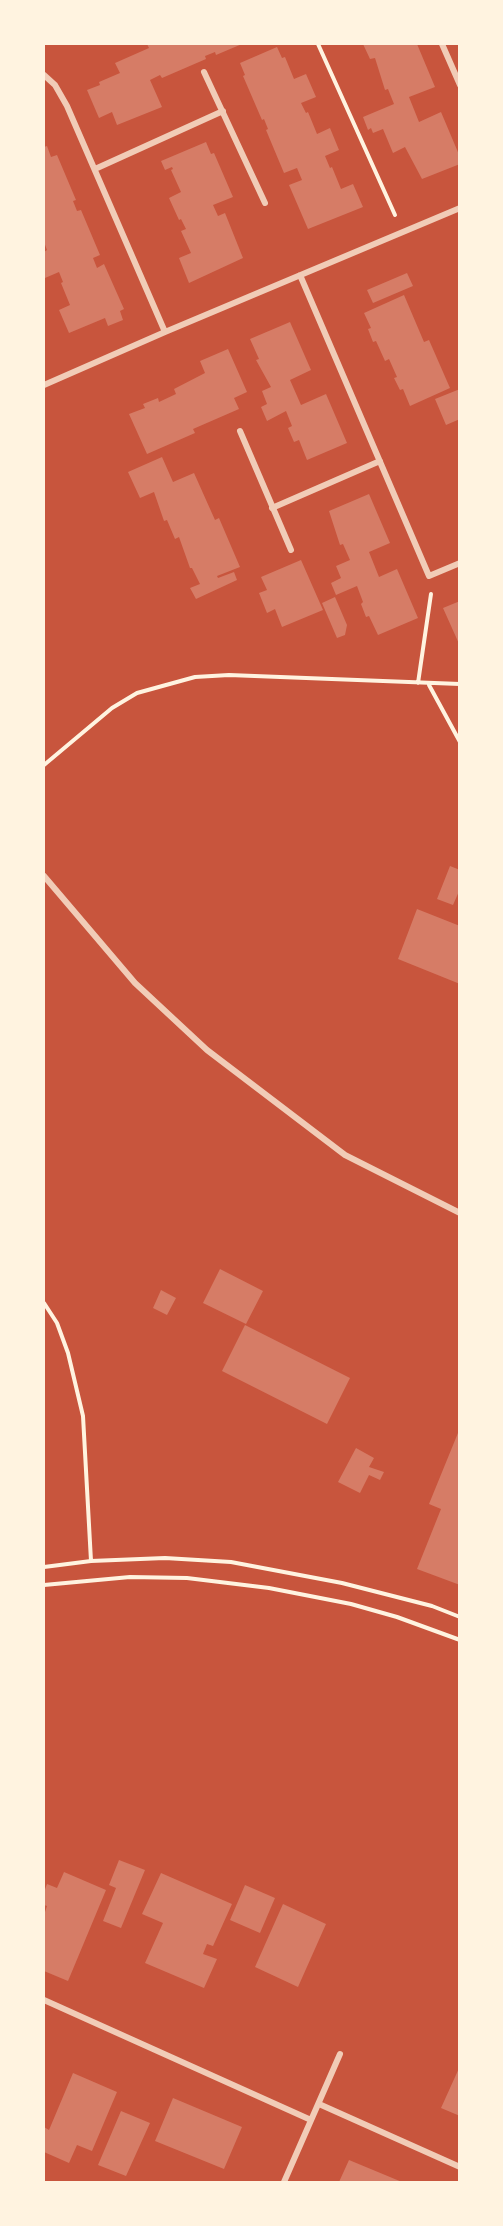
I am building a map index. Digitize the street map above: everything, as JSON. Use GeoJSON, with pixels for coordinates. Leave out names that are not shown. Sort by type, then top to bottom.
{"type":"FeatureCollection","features":[{"type":"Feature","properties":{"kind":"street"},"geometry":{"type":"LineString","coordinates":[[442,44],[456,68],[459,85]]}},
{"type":"Feature","properties":{"kind":"street"},"geometry":{"type":"LineString","coordinates":[[204,72],[265,203]]}},
{"type":"Feature","properties":{"kind":"street"},"geometry":{"type":"LineString","coordinates":[[44,75],[55,85],[68,106],[165,332]]}},
{"type":"Feature","properties":{"kind":"street"},"geometry":{"type":"LineString","coordinates":[[95,169],[223,111]]}},
{"type":"Feature","properties":{"kind":"street"},"geometry":{"type":"LineString","coordinates":[[44,385],[459,208]]}},
{"type":"Feature","properties":{"kind":"street"},"geometry":{"type":"LineString","coordinates":[[300,275],[429,576],[459,563]]}},
{"type":"Feature","properties":{"kind":"street"},"geometry":{"type":"LineString","coordinates":[[240,431],[291,550]]}},
{"type":"Feature","properties":{"kind":"street"},"geometry":{"type":"LineString","coordinates":[[272,508],[380,461]]}},
{"type":"Feature","properties":{"kind":"street"},"geometry":{"type":"LineString","coordinates":[[44,876],[135,983],[207,1050],[345,1155],[459,1213]]}},
{"type":"Feature","properties":{"kind":"street"},"geometry":{"type":"LineString","coordinates":[[44,2000],[311,2120]]}},
{"type":"Feature","properties":{"kind":"street"},"geometry":{"type":"LineString","coordinates":[[284,2182],[340,2055]]}},
{"type":"Feature","properties":{"kind":"street"},"geometry":{"type":"LineString","coordinates":[[319,2104],[459,2167]]}},
{"type":"Feature","properties":{"kind":"path"},"geometry":{"type":"LineString","coordinates":[[318,44],[402,232]]}},
{"type":"Feature","properties":{"kind":"path"},"geometry":{"type":"LineString","coordinates":[[418,683],[434,574]]}},
{"type":"Feature","properties":{"kind":"path"},"geometry":{"type":"LineString","coordinates":[[44,765],[112,708],[129,698],[162,685],[195,677],[229,675],[459,684]]}},
{"type":"Feature","properties":{"kind":"path"},"geometry":{"type":"LineString","coordinates":[[429,684],[459,742]]}},
{"type":"Feature","properties":{"kind":"path"},"geometry":{"type":"LineString","coordinates":[[44,1303],[57,1323],[68,1353],[83,1416],[91,1561]]}},
{"type":"Feature","properties":{"kind":"path"},"geometry":{"type":"LineString","coordinates":[[44,1567],[91,1561],[165,1558],[231,1562],[342,1583],[432,1606],[459,1617]]}},
{"type":"Feature","properties":{"kind":"path"},"geometry":{"type":"LineString","coordinates":[[44,1585],[130,1577],[188,1578],[269,1588],[351,1604],[397,1617],[459,1641]]}},
{"type":"Feature","properties":{"kind":"building"},"geometry":{"type":"Polygon","coordinates":[[[147,44],[242,44],[216,55],[215,52],[205,56],[206,59],[162,78],[160,75],[150,80],[162,107],[117,125],[112,112],[99,118],[87,90],[120,73],[115,63],[149,48],[147,44]]]}},
{"type":"Feature","properties":{"kind":"building"},"geometry":{"type":"Polygon","coordinates":[[[363,44],[417,44],[435,87],[409,97],[419,122],[441,112],[460,157],[460,164],[422,179],[405,147],[393,153],[383,129],[373,133],[371,128],[368,130],[363,117],[394,104],[388,89],[385,90],[375,58],[370,59],[363,44]]]}},
{"type":"Feature","properties":{"kind":"building"},"geometry":{"type":"Polygon","coordinates":[[[277,47],[282,58],[285,57],[294,79],[306,74],[316,97],[301,103],[306,113],[308,112],[317,134],[330,128],[339,150],[325,156],[330,168],[332,167],[341,189],[353,184],[363,207],[308,229],[289,185],[302,180],[297,168],[284,173],[266,130],[268,129],[264,119],[262,120],[243,76],[245,75],[240,63],[277,47]]]}},
{"type":"Feature","properties":{"kind":"building"},"geometry":{"type":"Polygon","coordinates":[[[206,142],[211,154],[214,153],[233,197],[213,205],[218,216],[225,213],[243,258],[189,283],[179,258],[191,253],[181,231],[186,229],[181,219],[179,220],[169,198],[181,192],[171,170],[172,167],[165,170],[161,161],[206,142]]]}},
{"type":"Feature","properties":{"kind":"building"},"geometry":{"type":"Polygon","coordinates":[[[47,146],[51,157],[57,155],[76,200],[73,201],[77,211],[81,210],[100,255],[93,258],[97,268],[104,264],[124,309],[120,311],[123,320],[108,326],[105,318],[69,333],[59,310],[70,305],[59,272],[45,278],[44,252],[47,250],[44,242],[44,147],[47,146]]]}},
{"type":"Feature","properties":{"kind":"building"},"geometry":{"type":"Polygon","coordinates":[[[407,273],[413,286],[373,303],[367,290],[407,273]]]}},
{"type":"Feature","properties":{"kind":"building"},"geometry":{"type":"Polygon","coordinates":[[[404,295],[424,342],[429,340],[450,388],[410,406],[403,389],[400,390],[394,378],[397,377],[389,359],[385,361],[376,341],[373,342],[368,329],[371,328],[364,313],[404,295]]]}},
{"type":"Feature","properties":{"kind":"building"},"geometry":{"type":"Polygon","coordinates":[[[290,322],[311,370],[290,380],[301,405],[326,394],[347,443],[307,460],[299,440],[294,442],[288,428],[292,426],[286,411],[267,421],[261,407],[267,404],[262,391],[271,387],[256,360],[259,359],[250,339],[290,322]]]}},
{"type":"Feature","properties":{"kind":"building"},"geometry":{"type":"Polygon","coordinates":[[[228,349],[247,392],[234,398],[239,409],[193,429],[195,433],[147,454],[129,414],[145,408],[143,404],[158,398],[159,402],[176,394],[174,389],[205,373],[200,361],[228,349]]]}},
{"type":"Feature","properties":{"kind":"building"},"geometry":{"type":"Polygon","coordinates":[[[460,389],[460,419],[446,425],[435,399],[460,389]]]}},
{"type":"Feature","properties":{"kind":"building"},"geometry":{"type":"Polygon","coordinates":[[[162,457],[173,482],[194,473],[215,520],[219,518],[240,567],[217,576],[218,578],[234,572],[237,580],[196,599],[190,588],[200,584],[190,568],[179,537],[175,539],[167,520],[164,521],[154,492],[140,498],[128,472],[162,457]]]}},
{"type":"Feature","properties":{"kind":"building"},"geometry":{"type":"Polygon","coordinates":[[[369,494],[390,543],[369,552],[379,577],[397,569],[418,618],[378,635],[369,616],[366,617],[357,586],[336,595],[331,583],[341,578],[336,566],[350,560],[343,544],[340,545],[329,511],[369,494]]]}},
{"type":"Feature","properties":{"kind":"building"},"geometry":{"type":"Polygon","coordinates":[[[301,560],[323,610],[282,627],[275,609],[267,613],[259,593],[267,590],[261,577],[301,560]]]}},
{"type":"Feature","properties":{"kind":"building"},"geometry":{"type":"Polygon","coordinates":[[[335,597],[347,625],[345,635],[337,638],[322,603],[335,597]]]}},
{"type":"Feature","properties":{"kind":"building"},"geometry":{"type":"Polygon","coordinates":[[[460,601],[460,646],[443,608],[460,601]]]}},
{"type":"Feature","properties":{"kind":"building"},"geometry":{"type":"Polygon","coordinates":[[[450,866],[460,870],[460,889],[453,905],[437,899],[450,866]]]}},
{"type":"Feature","properties":{"kind":"building"},"geometry":{"type":"Polygon","coordinates":[[[417,909],[460,926],[460,984],[398,959],[417,909]]]}},
{"type":"Feature","properties":{"kind":"building"},"geometry":{"type":"Polygon","coordinates":[[[220,1269],[263,1291],[246,1324],[203,1303],[220,1269]]]}},
{"type":"Feature","properties":{"kind":"building"},"geometry":{"type":"Polygon","coordinates":[[[161,1290],[176,1298],[167,1315],[153,1308],[161,1290]]]}},
{"type":"Feature","properties":{"kind":"building"},"geometry":{"type":"Polygon","coordinates":[[[245,1325],[350,1378],[327,1424],[222,1371],[245,1325]]]}},
{"type":"Feature","properties":{"kind":"building"},"geometry":{"type":"Polygon","coordinates":[[[460,1428],[460,1585],[417,1569],[441,1509],[429,1504],[460,1428]]]}},
{"type":"Feature","properties":{"kind":"building"},"geometry":{"type":"Polygon","coordinates":[[[356,1448],[374,1458],[369,1467],[384,1472],[380,1480],[369,1475],[360,1493],[338,1482],[356,1448]]]}},
{"type":"Feature","properties":{"kind":"building"},"geometry":{"type":"Polygon","coordinates":[[[119,1860],[145,1870],[121,1928],[103,1921],[116,1888],[109,1885],[119,1860]]]}},
{"type":"Feature","properties":{"kind":"building"},"geometry":{"type":"Polygon","coordinates":[[[64,1872],[106,1890],[68,1981],[44,1971],[44,1915],[47,1906],[44,1905],[44,1892],[47,1884],[57,1888],[64,1872]]]}},
{"type":"Feature","properties":{"kind":"building"},"geometry":{"type":"Polygon","coordinates":[[[161,1873],[232,1904],[213,1946],[207,1944],[203,1954],[217,1959],[204,1988],[145,1963],[163,1923],[142,1914],[161,1873]]]}},
{"type":"Feature","properties":{"kind":"building"},"geometry":{"type":"Polygon","coordinates":[[[245,1885],[275,1898],[260,1933],[230,1920],[245,1885]]]}},
{"type":"Feature","properties":{"kind":"building"},"geometry":{"type":"Polygon","coordinates":[[[283,1904],[326,1924],[298,1987],[255,1967],[283,1904]]]}},
{"type":"Feature","properties":{"kind":"building"},"geometry":{"type":"Polygon","coordinates":[[[460,2066],[460,2116],[441,2108],[460,2066]]]}},
{"type":"Feature","properties":{"kind":"building"},"geometry":{"type":"Polygon","coordinates":[[[73,2073],[117,2092],[92,2151],[77,2145],[69,2163],[44,2152],[44,2127],[49,2130],[73,2073]]]}},
{"type":"Feature","properties":{"kind":"building"},"geometry":{"type":"Polygon","coordinates":[[[173,2098],[242,2127],[224,2169],[155,2141],[173,2098]]]}},
{"type":"Feature","properties":{"kind":"building"},"geometry":{"type":"Polygon","coordinates":[[[121,2111],[150,2123],[126,2176],[98,2165],[121,2111]]]}},
{"type":"Feature","properties":{"kind":"building"},"geometry":{"type":"Polygon","coordinates":[[[349,2160],[402,2182],[339,2182],[349,2160]]]}}]}
